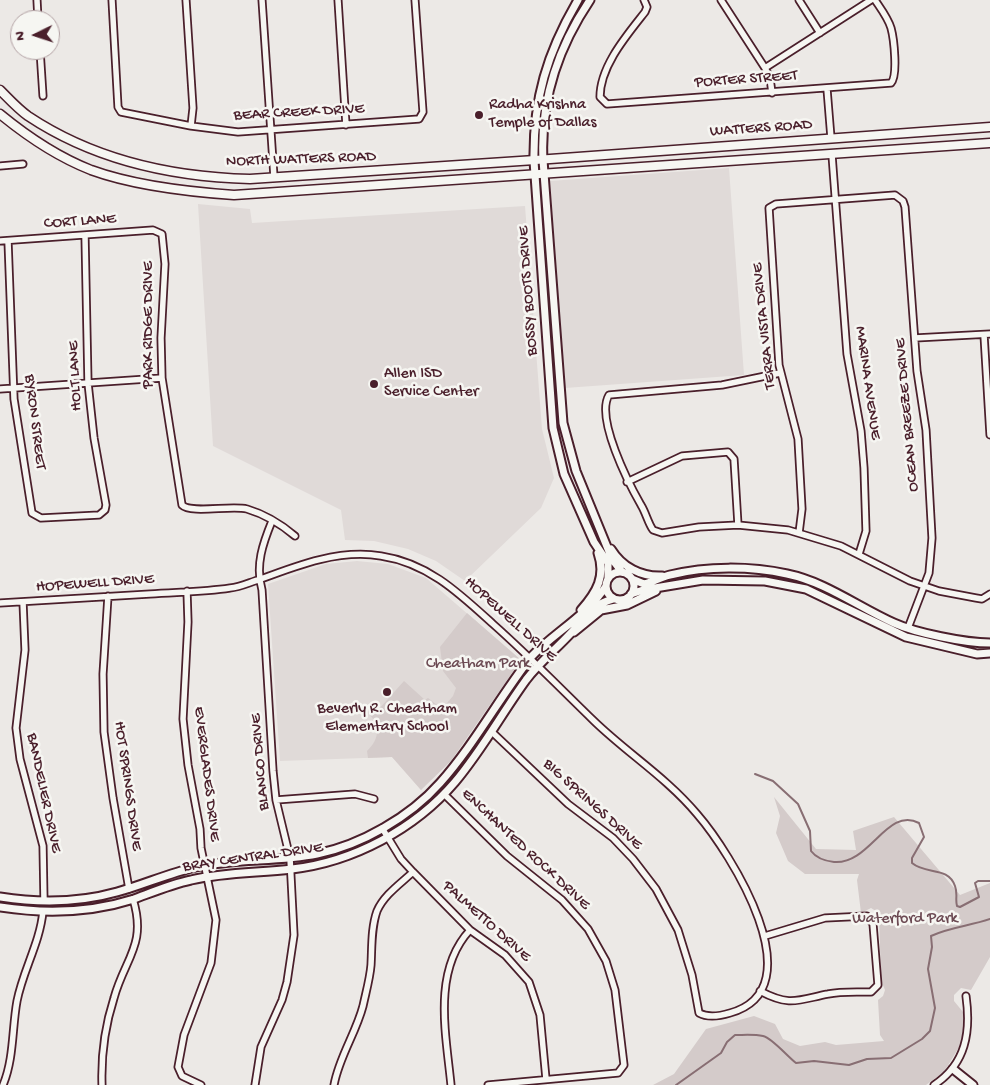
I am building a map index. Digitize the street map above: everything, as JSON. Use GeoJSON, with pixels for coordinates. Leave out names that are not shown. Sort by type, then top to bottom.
{"type":"FeatureCollection","features":[{"type":"Feature","properties":{"kind":"main road","name":"NORTH WATTERS ROAD"},"geometry":{"type":"LineString","coordinates":[[0,90],[34,120],[70,142],[107,157],[153,167],[225,178],[274,177],[534,160]]}},
{"type":"Feature","properties":{"kind":"main road","name":"NORTH WATTERS ROAD"},"geometry":{"type":"LineString","coordinates":[[0,114],[26,135],[60,156],[92,170],[129,180],[214,194],[275,194],[535,175]]}},
{"type":"Feature","properties":{"kind":"main road","name":"WATTERS ROAD"},"geometry":{"type":"LineString","coordinates":[[534,160],[990,127]]}},
{"type":"Feature","properties":{"kind":"main road","name":"WATTERS ROAD"},"geometry":{"type":"LineString","coordinates":[[535,175],[990,143]]}},
{"type":"Feature","properties":{"kind":"main road"},"geometry":{"type":"LineString","coordinates":[[274,177],[275,194]]}},
{"type":"Feature","properties":{"kind":"street","name":"BEAR CREEK DRIVE"},"geometry":{"type":"LineString","coordinates":[[112,0],[120,111],[124,114],[228,131],[271,130],[416,120],[421,117],[423,112],[415,0]]}},
{"type":"Feature","properties":{"kind":"street"},"geometry":{"type":"LineString","coordinates":[[186,0],[193,108],[191,126]]}},
{"type":"Feature","properties":{"kind":"street"},"geometry":{"type":"LineString","coordinates":[[262,0],[274,177]]}},
{"type":"Feature","properties":{"kind":"street"},"geometry":{"type":"LineString","coordinates":[[338,0],[346,125]]}},
{"type":"Feature","properties":{"kind":"street","name":"BOSSY BOOTS DRIVE"},"geometry":{"type":"LineString","coordinates":[[578,0],[551,50],[542,79],[534,126],[534,160],[553,428],[564,474],[594,542],[608,563],[608,578]]}},
{"type":"Feature","properties":{"kind":"street","name":"BOSSY BOOTS DRIVE"},"geometry":{"type":"LineString","coordinates":[[590,0],[562,48],[552,75],[542,128],[544,175],[563,423],[572,460],[612,559],[622,572]]}},
{"type":"Feature","properties":{"kind":"street","name":"PORTER STREET"},"geometry":{"type":"LineString","coordinates":[[644,0],[647,7],[608,67],[600,93],[601,100],[607,104],[887,84],[894,81],[896,74],[891,27],[873,0]]}},
{"type":"Feature","properties":{"kind":"street"},"geometry":{"type":"LineString","coordinates":[[721,0],[765,68],[772,92]]}},
{"type":"Feature","properties":{"kind":"street"},"geometry":{"type":"LineString","coordinates":[[800,0],[820,33]]}},
{"type":"Feature","properties":{"kind":"street"},"geometry":{"type":"LineString","coordinates":[[765,68],[873,0]]}},
{"type":"Feature","properties":{"kind":"street"},"geometry":{"type":"LineString","coordinates":[[41,60],[43,96]]}},
{"type":"Feature","properties":{"kind":"street"},"geometry":{"type":"LineString","coordinates":[[828,89],[831,138]]}},
{"type":"Feature","properties":{"kind":"street","name":"MARINA AVENUE"},"geometry":{"type":"LineString","coordinates":[[832,155],[848,362],[860,425],[864,468],[866,530],[859,554]]}},
{"type":"Feature","properties":{"kind":"street"},"geometry":{"type":"LineString","coordinates":[[0,166],[23,164]]}},
{"type":"Feature","properties":{"kind":"street","name":"OCEAN BREEZE DRIVE"},"geometry":{"type":"LineString","coordinates":[[836,199],[895,194],[900,197],[905,207],[915,338],[926,430],[932,538],[931,563],[908,628]]}},
{"type":"Feature","properties":{"kind":"street","name":"TERRA VISTA DRIVE"},"geometry":{"type":"LineString","coordinates":[[799,532],[802,509],[798,439],[780,373],[768,212],[771,206],[836,199]]}},
{"type":"Feature","properties":{"kind":"street","name":"CORT LANE"},"geometry":{"type":"LineString","coordinates":[[0,241],[154,230],[160,233]]}},
{"type":"Feature","properties":{"kind":"street","name":"PARK RIDGE DRIVE"},"geometry":{"type":"LineString","coordinates":[[160,233],[164,240],[165,264],[161,338],[162,378],[167,425],[183,506],[189,509],[230,507],[247,509],[272,521]]}},
{"type":"Feature","properties":{"kind":"street","name":"HOLT LANE"},"geometry":{"type":"LineString","coordinates":[[33,516],[41,518],[99,515],[106,508],[94,438],[88,383],[85,236]]}},
{"type":"Feature","properties":{"kind":"street","name":"BYRON STREET"},"geometry":{"type":"LineString","coordinates":[[8,241],[14,388],[20,446],[33,516]]}},
{"type":"Feature","properties":{"kind":"street"},"geometry":{"type":"LineString","coordinates":[[915,338],[987,334],[990,435]]}},
{"type":"Feature","properties":{"kind":"street"},"geometry":{"type":"LineString","coordinates":[[780,373],[728,384],[609,395],[606,400],[609,426],[617,458],[627,482],[655,532],[738,525],[799,532],[859,554],[901,577],[924,586],[969,597],[989,596]]}},
{"type":"Feature","properties":{"kind":"street"},"geometry":{"type":"LineString","coordinates":[[0,389],[162,378]]}},
{"type":"Feature","properties":{"kind":"street"},"geometry":{"type":"LineString","coordinates":[[627,482],[682,456],[725,451],[731,453],[734,459],[738,525]]}},
{"type":"Feature","properties":{"kind":"street"},"geometry":{"type":"LineString","coordinates":[[272,521],[295,536]]}},
{"type":"Feature","properties":{"kind":"street","name":"BLANCO DRIVE"},"geometry":{"type":"LineString","coordinates":[[255,1085],[261,1048],[282,1000],[291,964],[294,923],[292,869],[276,800],[262,590],[259,579],[260,554],[272,521]]}},
{"type":"Feature","properties":{"kind":"street"},"geometry":{"type":"LineString","coordinates":[[604,537],[614,554],[632,570],[649,576],[668,576],[715,569],[757,569],[788,574],[844,595],[893,623],[976,643],[990,643]]}},
{"type":"Feature","properties":{"kind":"street"},"geometry":{"type":"LineString","coordinates":[[566,624],[588,602],[600,581],[602,566],[594,542]]}},
{"type":"Feature","properties":{"kind":"street","name":"HOPEWELL DRIVE"},"geometry":{"type":"LineString","coordinates":[[0,604],[233,588],[331,557],[353,554],[378,555],[403,560],[431,573],[451,586],[540,665],[604,731],[667,782],[697,814],[726,852],[746,889],[765,936],[769,961],[767,976],[760,991],[747,1005],[737,1012],[723,1016],[705,1016]]}},
{"type":"Feature","properties":{"kind":"street"},"geometry":{"type":"LineString","coordinates":[[668,576],[644,584],[622,572],[614,573],[608,578],[607,593],[613,598],[622,600],[631,594],[643,590],[703,580],[752,580],[806,589],[906,637],[977,654],[990,653]]}},
{"type":"Feature","properties":{"kind":"street"},"geometry":{"type":"LineString","coordinates":[[631,594],[634,588],[632,579]]}},
{"type":"Feature","properties":{"kind":"street","name":"BRAY CENTRAL DRIVE"},"geometry":{"type":"LineString","coordinates":[[0,897],[44,901],[87,899],[130,889],[206,865],[290,858],[328,851],[382,828],[413,808],[439,785],[531,657],[566,624],[592,605],[606,586]]}},
{"type":"Feature","properties":{"kind":"street"},"geometry":{"type":"LineString","coordinates":[[571,633],[581,628],[601,610],[627,605],[665,586]]}},
{"type":"Feature","properties":{"kind":"street","name":"EVERGLADES DRIVE"},"geometry":{"type":"LineString","coordinates":[[187,592],[188,622],[183,719],[216,920],[216,940],[206,980],[187,1022],[180,1055],[179,1072],[182,1076],[200,1085]]}},
{"type":"Feature","properties":{"kind":"street","name":"HOT SPRINGS DRIVE"},"geometry":{"type":"LineString","coordinates":[[108,596],[103,674],[104,732],[113,798],[130,889]]}},
{"type":"Feature","properties":{"kind":"street","name":"BRAY CENTRAL DRIVE"},"geometry":{"type":"LineString","coordinates":[[0,907],[43,911],[88,910],[133,899],[173,885],[208,876],[292,869],[345,856],[388,837],[420,816],[444,794],[492,732],[528,678],[571,633],[578,623],[601,604],[613,598]]}},
{"type":"Feature","properties":{"kind":"street","name":"BANDELIER DRIVE"},"geometry":{"type":"LineString","coordinates":[[24,602],[25,650],[16,728],[20,758],[43,846],[44,901]]}},
{"type":"Feature","properties":{"kind":"street","name":"BIG SPRINGS DRIVE"},"geometry":{"type":"LineString","coordinates":[[492,732],[568,804],[613,838],[633,859],[656,889],[678,930],[692,975],[697,1008],[699,1013],[705,1016]]}},
{"type":"Feature","properties":{"kind":"street"},"geometry":{"type":"LineString","coordinates":[[276,800],[356,794],[374,799]]}},
{"type":"Feature","properties":{"kind":"street","name":"ENCHANTED ROCK DRIVE"},"geometry":{"type":"LineString","coordinates":[[444,794],[507,856],[562,900],[588,929],[606,961],[615,990],[624,1065],[622,1071],[616,1074],[546,1079]]}},
{"type":"Feature","properties":{"kind":"street","name":"PALMETTO DRIVE"},"geometry":{"type":"LineString","coordinates":[[382,828],[401,859],[413,872],[470,930],[505,955],[529,982],[540,1015],[546,1079]]}},
{"type":"Feature","properties":{"kind":"street"},"geometry":{"type":"LineString","coordinates":[[334,1085],[337,1070],[352,1038],[362,1008],[371,967],[376,915],[388,894],[413,872]]}},
{"type":"Feature","properties":{"kind":"street"},"geometry":{"type":"LineString","coordinates":[[102,1085],[102,1065],[114,995],[133,953],[138,933],[133,899]]}},
{"type":"Feature","properties":{"kind":"street"},"geometry":{"type":"LineString","coordinates":[[3,1085],[9,1064],[17,998],[41,930],[43,911]]}},
{"type":"Feature","properties":{"kind":"street"},"geometry":{"type":"LineString","coordinates":[[760,991],[776,1000],[788,1003],[829,994],[871,992],[876,990],[878,985],[874,928],[870,918],[825,918],[765,936]]}},
{"type":"Feature","properties":{"kind":"street"},"geometry":{"type":"LineString","coordinates":[[451,1085],[444,998],[450,961],[458,945],[470,930]]}},
{"type":"Feature","properties":{"kind":"street"},"geometry":{"type":"LineString","coordinates":[[934,1085],[953,1069],[960,1059],[968,1038],[966,996]]}},
{"type":"Feature","properties":{"kind":"street"},"geometry":{"type":"LineString","coordinates":[[953,1069],[973,1085]]}},
{"type":"Feature","properties":{"kind":"street"},"geometry":{"type":"LineString","coordinates":[[488,1085],[546,1079]]}},
{"type":"Feature","properties":{"kind":"shaded area"},"geometry":{"type":"Polygon","coordinates":[[[729,168],[744,375],[565,388],[550,181],[729,168]]]}},
{"type":"Feature","properties":{"kind":"shaded area","name":"Allen ISD Service Center"},"geometry":{"type":"Polygon","coordinates":[[[198,204],[250,209],[252,223],[525,206],[542,429],[554,478],[541,508],[465,581],[436,561],[408,549],[374,541],[345,540],[341,510],[213,446],[198,204]]]}},
{"type":"Feature","properties":{"kind":"shaded area","name":"Beverly R. Cheatham Elementary School"},"geometry":{"type":"Polygon","coordinates":[[[357,561],[388,564],[426,578],[521,660],[421,790],[392,757],[280,761],[268,584],[326,564],[357,561]]]}},
{"type":"Feature","properties":{"kind":"green space","name":"Cheatham Park"},"geometry":{"type":"Polygon","coordinates":[[[467,613],[521,660],[451,761],[421,790],[392,757],[368,758],[367,751],[375,741],[377,731],[374,720],[366,711],[373,704],[379,709],[404,681],[425,700],[428,698],[442,709],[453,696],[456,688],[443,671],[440,647],[467,613]]]}},
{"type":"Feature","properties":{"kind":"green space","name":"Waterford Park"},"geometry":{"type":"Polygon","coordinates":[[[774,797],[816,849],[856,850],[853,831],[894,817],[960,895],[990,883],[990,957],[971,990],[961,988],[954,995],[954,1001],[963,1012],[964,1022],[961,1044],[944,1072],[926,1085],[653,1085],[674,1074],[706,1029],[754,1016],[775,1024],[783,1039],[800,1046],[825,1042],[836,1045],[884,1041],[880,1035],[878,1000],[883,996],[885,990],[881,980],[879,913],[871,908],[861,913],[857,880],[859,874],[805,874],[788,861],[776,833],[780,816],[774,797]]]}},
{"type":"Feature","properties":{"kind":"waterway"},"geometry":{"type":"LineString","coordinates":[[755,774],[773,781],[798,804],[810,831],[811,851],[821,859],[834,862],[847,860],[858,855],[897,822],[908,820],[919,823],[924,837],[912,858],[912,863],[918,867],[942,873],[952,880],[956,889],[957,906],[960,907],[979,897],[975,883],[978,881],[990,881]]}},
{"type":"Feature","properties":{"kind":"waterway"},"geometry":{"type":"LineString","coordinates":[[676,1085],[721,1053],[727,1042],[735,1035],[767,1037],[796,1063],[814,1061],[849,1065],[867,1059],[891,1058],[922,1039],[930,1031],[935,1008],[928,969],[932,947],[931,936],[990,919]]}},
{"type":"Feature","properties":{"kind":"place","name":"Radha Krishna Temple of Dallas"},"geometry":{"type":"Point","coordinates":[479,115]}},
{"type":"Feature","properties":{"kind":"place","name":"Allen ISD Service Center"},"geometry":{"type":"Point","coordinates":[374,384]}},
{"type":"Feature","properties":{"kind":"place","name":"Beverly R. Cheatham Elementary School"},"geometry":{"type":"Point","coordinates":[387,692]}}]}
